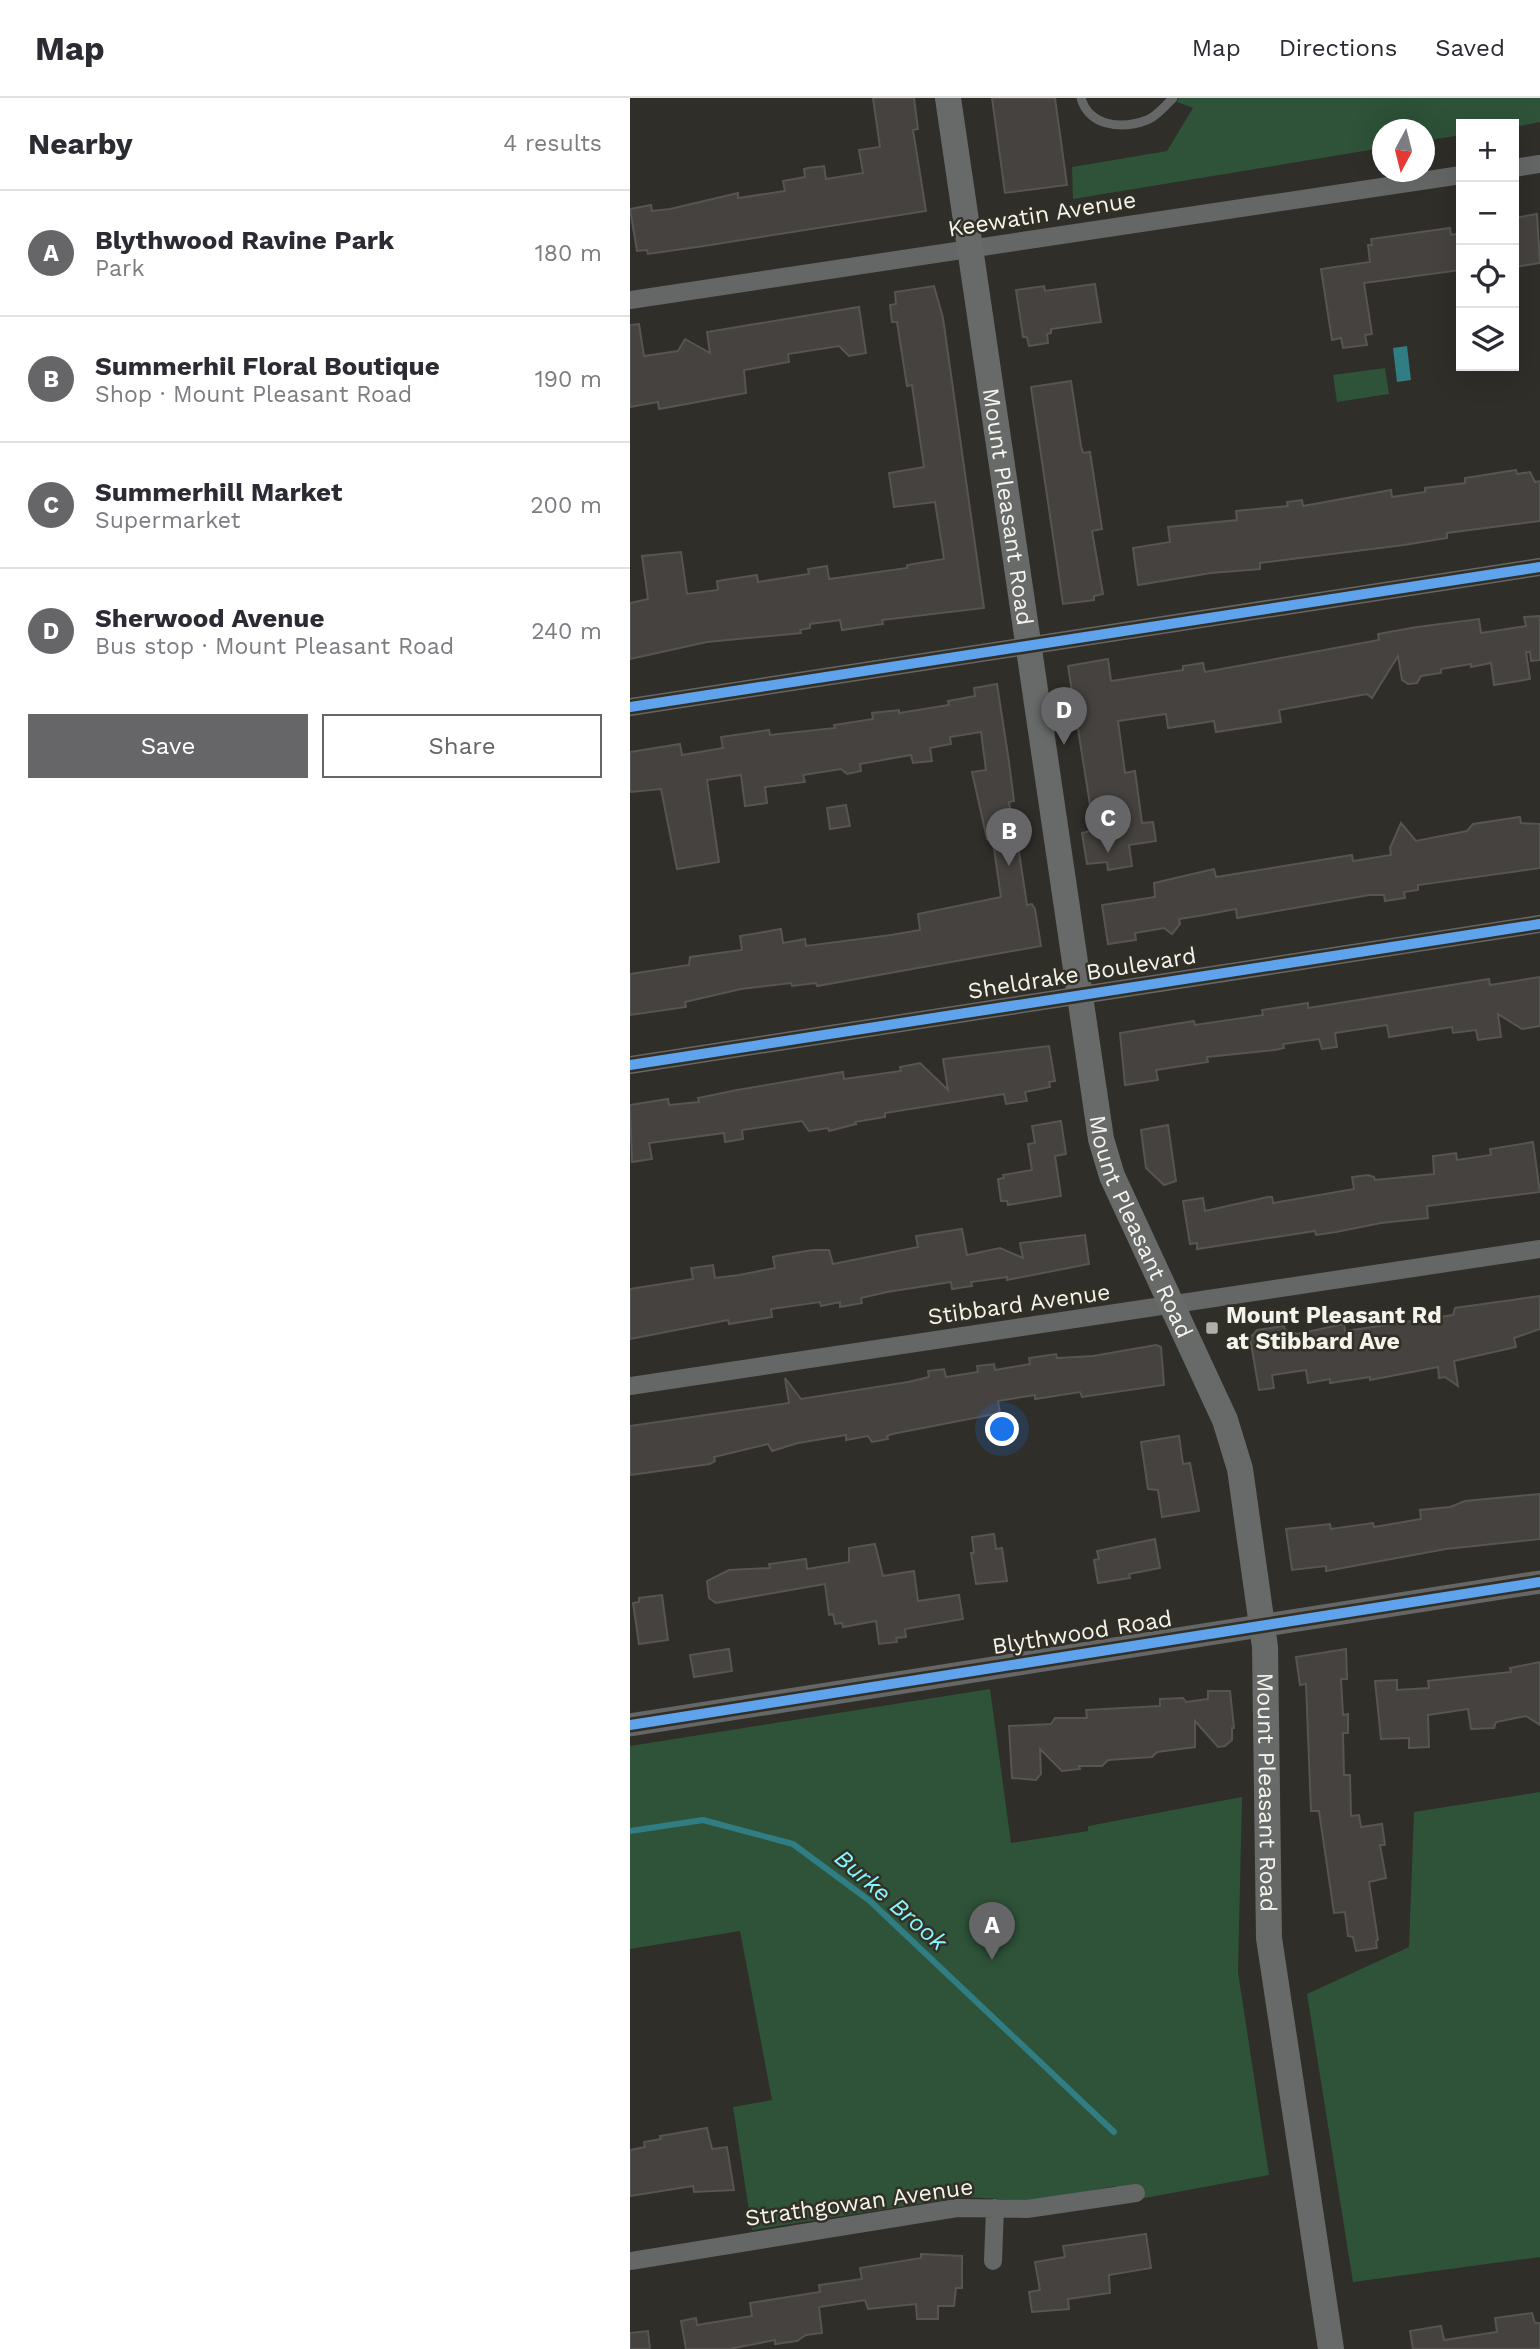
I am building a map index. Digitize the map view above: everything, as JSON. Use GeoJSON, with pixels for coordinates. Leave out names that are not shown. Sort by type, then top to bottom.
{"type":"FeatureCollection","features":[{"type":"Feature","properties":{"kind":"main road","name":"Mount Pleasant Road"},"geometry":{"type":"LineString","coordinates":[[948,98],[1105,1158],[1236,1448],[1262,1623],[1269,1938],[1330,2342]]}},
{"type":"Feature","properties":{"kind":"street"},"geometry":{"type":"LineString","coordinates":[[1519,167],[1540,164]]}},
{"type":"Feature","properties":{"kind":"street","name":"Keewatin Avenue"},"geometry":{"type":"LineString","coordinates":[[630,300],[1456,176]]}},
{"type":"Feature","properties":{"kind":"street"},"geometry":{"type":"LineString","coordinates":[[630,707],[1540,567]]}},
{"type":"Feature","properties":{"kind":"street","name":"Sheldrake Boulevard"},"geometry":{"type":"LineString","coordinates":[[630,1065],[1540,924]]}},
{"type":"Feature","properties":{"kind":"street","name":"Stibbard Avenue"},"geometry":{"type":"LineString","coordinates":[[630,1386],[1172,1307],[1540,1249]]}},
{"type":"Feature","properties":{"kind":"street","name":"Blythwood Road"},"geometry":{"type":"LineString","coordinates":[[630,1725],[1540,1581]]}},
{"type":"Feature","properties":{"kind":"street","name":"Strathgowan Avenue"},"geometry":{"type":"LineString","coordinates":[[630,2261],[957,2208],[1027,2208],[1136,2193]]}},
{"type":"Feature","properties":{"kind":"street"},"geometry":{"type":"LineString","coordinates":[[993,2261],[995,2208]]}},
{"type":"Feature","properties":{"kind":"lane"},"geometry":{"type":"LineString","coordinates":[[1081,98],[1084,110],[1097,122],[1132,124],[1150,120],[1173,98]]}},
{"type":"Feature","properties":{"kind":"green space"},"geometry":{"type":"Polygon","coordinates":[[[1179,98],[1540,98],[1540,122],[1519,126],[1519,119],[1456,119],[1456,136],[1435,139],[1435,119],[1372,119],[1372,150],[1073,199],[1072,167],[1167,151],[1193,108],[1177,102],[1179,98]]]}},
{"type":"Feature","properties":{"kind":"green space"},"geometry":{"type":"Polygon","coordinates":[[[1385,368],[1389,394],[1337,402],[1333,375],[1385,368]]]}},
{"type":"Feature","properties":{"kind":"green space"},"geometry":{"type":"Polygon","coordinates":[[[990,1689],[1011,1843],[1088,1831],[1088,1826],[1242,1797],[1238,1972],[1269,2175],[1123,2202],[1116,2186],[1034,2201],[963,2197],[752,2230],[733,2107],[772,2100],[740,1931],[630,1949],[630,1746],[990,1689]]]}},
{"type":"Feature","properties":{"kind":"green space"},"geometry":{"type":"Polygon","coordinates":[[[1540,1792],[1540,2257],[1353,2282],[1307,1994],[1409,1947],[1414,1812],[1540,1792]]]}},
{"type":"Feature","properties":{"kind":"water"},"geometry":{"type":"Polygon","coordinates":[[[1407,346],[1411,380],[1397,382],[1393,348],[1407,346]]]}},
{"type":"Feature","properties":{"kind":"building"},"geometry":{"type":"Polygon","coordinates":[[[873,98],[914,98],[918,129],[913,130],[926,211],[648,254],[647,250],[637,251],[630,209],[651,205],[652,211],[670,209],[738,193],[738,198],[785,191],[783,181],[805,177],[804,169],[808,168],[824,166],[826,179],[863,173],[859,150],[880,147],[873,98]]]}},
{"type":"Feature","properties":{"kind":"building"},"geometry":{"type":"Polygon","coordinates":[[[992,98],[1055,98],[1067,185],[1005,193],[992,98]]]}},
{"type":"Feature","properties":{"kind":"building"},"geometry":{"type":"Polygon","coordinates":[[[1537,214],[1540,263],[1519,266],[1519,217],[1537,214]]]}},
{"type":"Feature","properties":{"kind":"building"},"geometry":{"type":"Polygon","coordinates":[[[1450,228],[1451,235],[1456,234],[1456,271],[1364,283],[1372,334],[1365,335],[1367,345],[1343,348],[1341,338],[1332,340],[1321,269],[1370,262],[1368,245],[1372,245],[1371,239],[1450,228]]]}},
{"type":"Feature","properties":{"kind":"building"},"geometry":{"type":"Polygon","coordinates":[[[1095,284],[1101,322],[1051,329],[1051,333],[1047,334],[1048,343],[1029,346],[1027,337],[1023,337],[1016,290],[1044,286],[1045,291],[1095,284]]]}},
{"type":"Feature","properties":{"kind":"building"},"geometry":{"type":"Polygon","coordinates":[[[934,286],[943,318],[984,608],[882,620],[883,624],[842,630],[840,620],[810,624],[810,628],[800,630],[801,633],[707,642],[630,659],[630,603],[648,599],[642,556],[681,552],[687,594],[718,590],[717,581],[757,575],[758,582],[809,574],[808,569],[827,566],[829,579],[907,568],[907,565],[944,559],[935,502],[894,507],[889,473],[924,467],[912,385],[907,386],[897,322],[892,322],[890,305],[896,304],[895,292],[934,286]]]}},
{"type":"Feature","properties":{"kind":"building"},"geometry":{"type":"Polygon","coordinates":[[[859,307],[866,353],[849,356],[839,346],[788,354],[789,362],[744,370],[746,393],[659,409],[658,402],[630,407],[630,325],[639,324],[644,356],[678,351],[685,339],[710,353],[707,332],[859,307]]]}},
{"type":"Feature","properties":{"kind":"building"},"geometry":{"type":"Polygon","coordinates":[[[1071,381],[1081,446],[1083,453],[1090,452],[1102,529],[1092,531],[1103,594],[1094,596],[1094,600],[1063,604],[1031,387],[1071,381]]]}},
{"type":"Feature","properties":{"kind":"building"},"geometry":{"type":"Polygon","coordinates":[[[1516,470],[1517,474],[1530,472],[1535,482],[1540,481],[1540,521],[1447,533],[1447,538],[1404,545],[1260,563],[1260,569],[1211,573],[1138,585],[1133,548],[1170,542],[1168,527],[1237,520],[1236,511],[1288,506],[1287,502],[1302,500],[1303,506],[1391,490],[1392,497],[1425,492],[1425,488],[1465,483],[1465,478],[1516,470]]]}},
{"type":"Feature","properties":{"kind":"building"},"geometry":{"type":"Polygon","coordinates":[[[1540,616],[1540,660],[1531,661],[1530,652],[1526,652],[1530,679],[1494,685],[1491,663],[1441,669],[1441,673],[1421,676],[1417,683],[1408,684],[1402,680],[1398,656],[1372,698],[1367,694],[1279,710],[1281,722],[1216,732],[1214,721],[1168,728],[1166,714],[1118,721],[1125,773],[1135,771],[1142,823],[1153,822],[1156,841],[1129,845],[1132,866],[1108,870],[1107,862],[1087,864],[1082,833],[1094,830],[1068,666],[1108,659],[1111,681],[1183,670],[1183,666],[1203,663],[1205,672],[1379,640],[1378,634],[1417,627],[1479,619],[1481,633],[1526,626],[1524,617],[1540,616]]]}},
{"type":"Feature","properties":{"kind":"building"},"geometry":{"type":"Polygon","coordinates":[[[997,684],[1014,801],[1009,802],[1015,840],[1017,839],[1027,905],[1032,904],[1035,909],[1041,946],[817,986],[816,983],[792,986],[791,983],[741,989],[685,1002],[686,1007],[630,1015],[630,974],[689,965],[690,957],[742,950],[740,936],[781,929],[783,943],[805,939],[806,946],[891,935],[920,930],[918,914],[1001,897],[993,842],[987,839],[972,772],[986,770],[981,732],[950,737],[951,744],[930,748],[932,761],[913,763],[911,755],[860,764],[861,771],[847,774],[841,769],[803,775],[805,782],[765,787],[767,803],[745,806],[741,775],[707,780],[719,862],[677,869],[661,789],[630,792],[630,752],[680,744],[682,755],[723,748],[721,737],[769,730],[770,735],[835,728],[834,725],[873,719],[872,713],[899,710],[899,713],[949,705],[948,701],[975,696],[974,688],[997,684]]]}},
{"type":"Feature","properties":{"kind":"building"},"geometry":{"type":"Polygon","coordinates":[[[846,805],[850,826],[830,829],[827,808],[846,805]]]}},
{"type":"Feature","properties":{"kind":"building"},"geometry":{"type":"Polygon","coordinates":[[[1520,817],[1521,823],[1540,824],[1540,868],[1418,885],[1418,890],[1404,892],[1405,898],[1385,901],[1384,895],[1369,895],[1237,918],[1236,909],[1179,919],[1180,924],[1172,934],[1164,928],[1135,933],[1136,940],[1108,944],[1102,905],[1155,897],[1154,883],[1214,869],[1216,877],[1352,855],[1353,861],[1391,855],[1390,848],[1401,823],[1416,841],[1467,831],[1473,824],[1520,817]]]}},
{"type":"Feature","properties":{"kind":"building"},"geometry":{"type":"Polygon","coordinates":[[[1540,977],[1540,1026],[1522,1029],[1498,1014],[1501,1037],[1478,1040],[1476,1030],[1453,1033],[1452,1027],[1389,1037],[1387,1025],[1335,1033],[1337,1047],[1322,1049],[1319,1039],[1283,1044],[1284,1048],[1275,1050],[1207,1057],[1208,1062],[1156,1070],[1158,1080],[1125,1085],[1120,1033],[1194,1021],[1195,1025],[1263,1015],[1262,1010],[1308,1003],[1308,1008],[1489,979],[1490,985],[1540,977]]]}},
{"type":"Feature","properties":{"kind":"building"},"geometry":{"type":"Polygon","coordinates":[[[1049,1046],[1055,1081],[1049,1082],[1050,1087],[1025,1092],[1027,1101],[1006,1104],[1004,1094],[885,1113],[885,1117],[855,1122],[856,1124],[829,1131],[828,1128],[809,1131],[802,1121],[742,1130],[743,1139],[725,1142],[724,1133],[649,1143],[652,1159],[632,1162],[630,1105],[668,1099],[669,1105],[699,1102],[698,1098],[737,1090],[843,1072],[844,1079],[901,1071],[900,1067],[920,1063],[948,1090],[943,1059],[1049,1046]]]}},
{"type":"Feature","properties":{"kind":"building"},"geometry":{"type":"Polygon","coordinates":[[[1061,1121],[1066,1154],[1055,1156],[1061,1196],[1008,1205],[1007,1201],[1001,1201],[998,1179],[1004,1178],[1003,1175],[1032,1170],[1028,1144],[1035,1143],[1032,1126],[1061,1121]]]}},
{"type":"Feature","properties":{"kind":"building"},"geometry":{"type":"Polygon","coordinates":[[[1168,1125],[1176,1181],[1164,1185],[1146,1168],[1141,1130],[1168,1125]]]}},
{"type":"Feature","properties":{"kind":"building"},"geometry":{"type":"Polygon","coordinates":[[[1533,1142],[1540,1192],[1427,1206],[1428,1218],[1381,1223],[1316,1235],[1315,1231],[1197,1249],[1197,1243],[1190,1244],[1183,1201],[1203,1198],[1205,1211],[1268,1197],[1272,1197],[1273,1203],[1354,1189],[1352,1177],[1368,1175],[1375,1180],[1434,1174],[1433,1156],[1456,1153],[1457,1160],[1491,1155],[1490,1149],[1533,1142]]]}},
{"type":"Feature","properties":{"kind":"building"},"geometry":{"type":"Polygon","coordinates":[[[962,1229],[967,1255],[1000,1248],[1023,1258],[1020,1243],[1085,1235],[1089,1264],[1007,1280],[1007,1277],[971,1282],[972,1286],[952,1289],[951,1282],[887,1292],[861,1298],[862,1303],[840,1307],[840,1302],[821,1306],[820,1302],[771,1309],[772,1317],[729,1324],[728,1320],[630,1339],[630,1289],[693,1279],[691,1268],[713,1265],[715,1278],[739,1275],[775,1268],[773,1257],[813,1250],[829,1250],[833,1264],[918,1247],[916,1236],[962,1229]]]}},
{"type":"Feature","properties":{"kind":"building"},"geometry":{"type":"Polygon","coordinates":[[[1540,1296],[1540,1329],[1514,1338],[1516,1347],[1454,1361],[1458,1386],[1445,1377],[1439,1378],[1438,1367],[1370,1380],[1370,1377],[1330,1383],[1330,1379],[1308,1383],[1306,1370],[1272,1375],[1274,1388],[1259,1390],[1250,1338],[1257,1330],[1284,1326],[1285,1330],[1297,1334],[1344,1324],[1345,1331],[1453,1315],[1455,1308],[1540,1296]]]}},
{"type":"Feature","properties":{"kind":"building"},"geometry":{"type":"Polygon","coordinates":[[[1156,1345],[1161,1347],[1164,1385],[1082,1397],[1080,1392],[998,1401],[1000,1413],[892,1434],[887,1436],[888,1439],[872,1442],[868,1436],[846,1440],[846,1435],[798,1443],[772,1451],[768,1444],[714,1457],[715,1461],[710,1464],[630,1475],[630,1426],[789,1403],[785,1378],[801,1399],[908,1382],[929,1377],[928,1371],[944,1369],[946,1377],[978,1372],[977,1366],[994,1364],[995,1370],[1030,1364],[1029,1358],[1056,1354],[1057,1358],[1093,1356],[1156,1345]]]}},
{"type":"Feature","properties":{"kind":"building"},"geometry":{"type":"Polygon","coordinates":[[[1179,1436],[1183,1464],[1190,1463],[1199,1511],[1162,1517],[1158,1490],[1148,1489],[1141,1442],[1179,1436]]]}},
{"type":"Feature","properties":{"kind":"building"},"geometry":{"type":"Polygon","coordinates":[[[1540,1494],[1540,1539],[1446,1549],[1326,1571],[1326,1566],[1292,1570],[1286,1529],[1330,1524],[1331,1529],[1373,1523],[1374,1527],[1421,1519],[1420,1510],[1450,1507],[1465,1501],[1540,1494]]]}},
{"type":"Feature","properties":{"kind":"building"},"geometry":{"type":"Polygon","coordinates":[[[994,1534],[996,1549],[1002,1548],[1007,1581],[976,1584],[971,1553],[974,1553],[972,1537],[994,1534]]]}},
{"type":"Feature","properties":{"kind":"building"},"geometry":{"type":"Polygon","coordinates":[[[1155,1539],[1160,1568],[1129,1574],[1130,1578],[1098,1583],[1094,1560],[1099,1559],[1097,1551],[1155,1539]]]}},
{"type":"Feature","properties":{"kind":"building"},"geometry":{"type":"Polygon","coordinates":[[[875,1544],[883,1576],[914,1571],[918,1601],[959,1595],[963,1619],[905,1629],[906,1637],[896,1638],[897,1642],[879,1644],[876,1621],[843,1627],[842,1623],[835,1624],[833,1614],[829,1615],[825,1584],[716,1603],[709,1598],[707,1581],[729,1570],[770,1568],[769,1564],[806,1559],[807,1569],[849,1562],[849,1548],[875,1544]]]}},
{"type":"Feature","properties":{"kind":"building"},"geometry":{"type":"Polygon","coordinates":[[[662,1595],[668,1640],[639,1644],[633,1603],[639,1602],[639,1598],[662,1595]]]}},
{"type":"Feature","properties":{"kind":"building"},"geometry":{"type":"Polygon","coordinates":[[[729,1649],[732,1671],[694,1677],[690,1655],[729,1649]]]}},
{"type":"Feature","properties":{"kind":"building"},"geometry":{"type":"Polygon","coordinates":[[[1346,1649],[1347,1679],[1341,1679],[1343,1715],[1348,1714],[1348,1733],[1343,1733],[1344,1775],[1350,1775],[1351,1816],[1359,1815],[1361,1827],[1382,1824],[1385,1845],[1380,1845],[1386,1878],[1369,1882],[1377,1948],[1356,1951],[1353,1937],[1348,1936],[1345,1912],[1334,1913],[1319,1811],[1311,1811],[1306,1684],[1300,1685],[1296,1657],[1346,1649]]]}},
{"type":"Feature","properties":{"kind":"building"},"geometry":{"type":"Polygon","coordinates":[[[1540,1662],[1540,1725],[1526,1716],[1496,1722],[1494,1728],[1471,1729],[1468,1709],[1428,1715],[1429,1747],[1409,1748],[1409,1738],[1381,1739],[1375,1681],[1397,1680],[1397,1690],[1429,1688],[1428,1681],[1511,1672],[1510,1668],[1540,1662]]]}},
{"type":"Feature","properties":{"kind":"building"},"geometry":{"type":"Polygon","coordinates":[[[1208,1691],[1230,1691],[1234,1728],[1232,1740],[1225,1746],[1218,1747],[1195,1721],[1195,1747],[1157,1752],[1152,1757],[1108,1760],[1102,1766],[1079,1766],[1080,1769],[1062,1771],[1040,1749],[1041,1774],[1036,1780],[1012,1778],[1009,1726],[1051,1724],[1055,1718],[1087,1718],[1086,1710],[1160,1706],[1160,1699],[1183,1698],[1186,1702],[1208,1699],[1208,1691]]]}},
{"type":"Feature","properties":{"kind":"building"},"geometry":{"type":"Polygon","coordinates":[[[707,2128],[712,2149],[727,2147],[734,2190],[694,2192],[693,2186],[630,2196],[630,2150],[645,2147],[644,2142],[661,2139],[660,2136],[707,2128]]]}},
{"type":"Feature","properties":{"kind":"building"},"geometry":{"type":"Polygon","coordinates":[[[1146,2234],[1151,2268],[1109,2275],[1110,2293],[1068,2299],[1069,2309],[1032,2312],[1029,2292],[1040,2290],[1035,2262],[1065,2257],[1063,2246],[1146,2234]]]}},
{"type":"Feature","properties":{"kind":"building"},"geometry":{"type":"Polygon","coordinates":[[[921,2254],[962,2256],[962,2288],[956,2288],[954,2306],[938,2306],[938,2319],[917,2319],[916,2304],[868,2309],[865,2300],[819,2307],[822,2333],[806,2335],[797,2341],[775,2344],[775,2340],[729,2349],[686,2349],[681,2321],[696,2318],[697,2325],[752,2316],[750,2303],[820,2292],[819,2285],[862,2279],[860,2268],[921,2258],[921,2254]]]}},
{"type":"Feature","properties":{"kind":"building"},"geometry":{"type":"Polygon","coordinates":[[[1532,2313],[1535,2323],[1540,2323],[1540,2349],[1413,2349],[1410,2331],[1441,2326],[1444,2340],[1497,2332],[1495,2318],[1532,2313]]]}},
{"type":"Feature","properties":{"kind":"building"},"geometry":{"type":"Polygon","coordinates":[[[648,2331],[650,2349],[630,2349],[630,2333],[648,2331]]]}},
{"type":"Feature","properties":{"kind":"waterway","name":"Burke Brook"},"geometry":{"type":"LineString","coordinates":[[630,1831],[703,1820],[793,1844],[870,1901],[1114,2132]]}},
{"type":"Feature","properties":{"kind":"cycle path"},"geometry":{"type":"LineString","coordinates":[[630,707],[1540,567]]}},
{"type":"Feature","properties":{"kind":"cycle path"},"geometry":{"type":"LineString","coordinates":[[630,1065],[1540,924]]}},
{"type":"Feature","properties":{"kind":"cycle path"},"geometry":{"type":"LineString","coordinates":[[630,1725],[1540,1582]]}},
{"type":"Feature","properties":{"kind":"place","name":"Sherwood Avenue"},"geometry":{"type":"Point","coordinates":[1064,745]}},
{"type":"Feature","properties":{"kind":"place","name":"Summerhill Market"},"geometry":{"type":"Point","coordinates":[1108,853]}},
{"type":"Feature","properties":{"kind":"place","name":"Summerhil Floral Boutique"},"geometry":{"type":"Point","coordinates":[1009,866]}},
{"type":"Feature","properties":{"kind":"place","name":"Mount Pleasant Rd at Stibbard Ave"},"geometry":{"type":"Point","coordinates":[1212,1328]}},
{"type":"Feature","properties":{"kind":"place","name":"Blythwood Ravine Park"},"geometry":{"type":"Point","coordinates":[992,1960]}}]}
